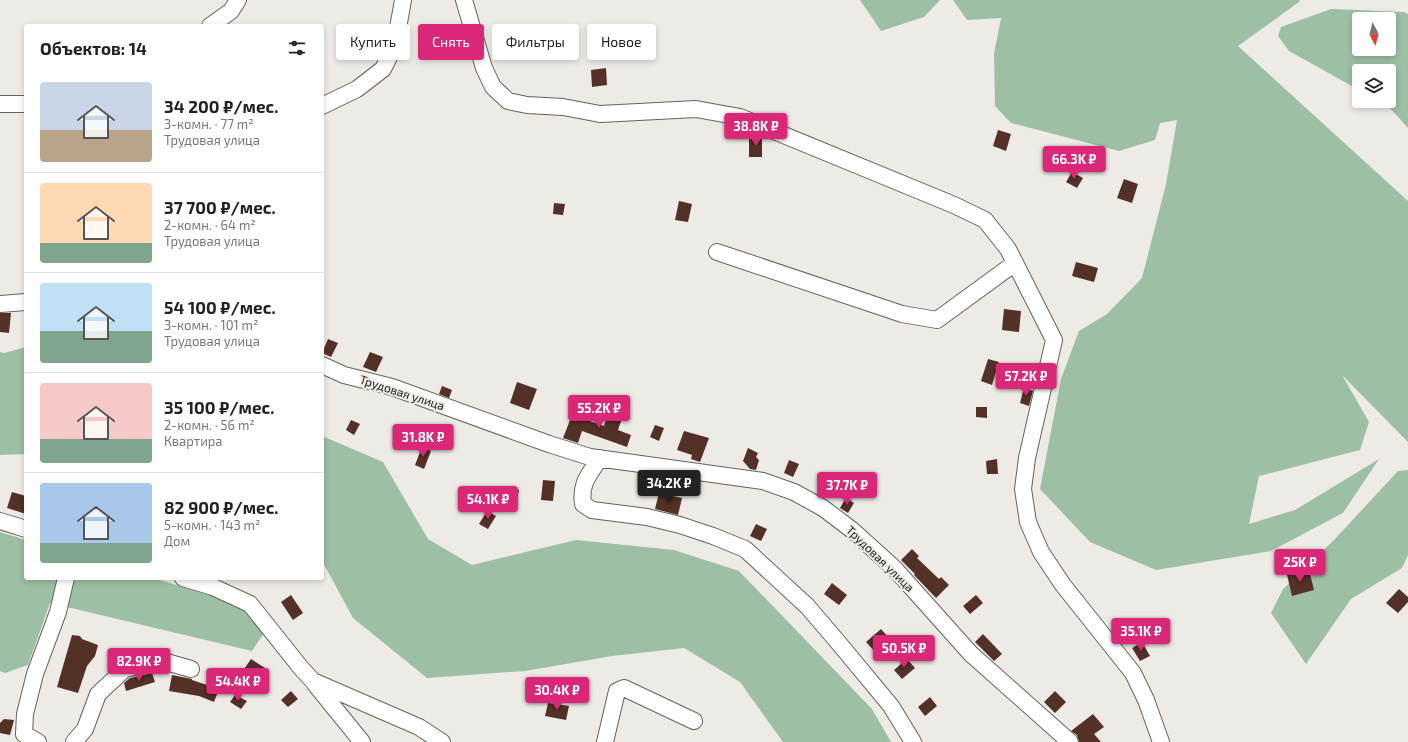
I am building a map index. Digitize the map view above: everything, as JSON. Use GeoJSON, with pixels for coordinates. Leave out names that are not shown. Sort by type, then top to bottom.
{"type":"FeatureCollection","features":[{"type":"Feature","properties":{"kind":"street"},"geometry":{"type":"LineString","coordinates":[[213,24],[231,11],[238,0]]}},
{"type":"Feature","properties":{"kind":"street"},"geometry":{"type":"LineString","coordinates":[[324,105],[356,89],[383,69],[395,45],[403,0]]}},
{"type":"Feature","properties":{"kind":"street"},"geometry":{"type":"LineString","coordinates":[[464,0],[484,68],[493,87],[508,101],[527,106],[564,108],[600,114],[696,109],[740,116],[954,205],[986,220],[1008,249],[1054,340],[1027,458],[1023,489],[1028,522],[1041,552],[1063,585],[1133,673],[1146,700],[1161,742]]}},
{"type":"Feature","properties":{"kind":"street"},"geometry":{"type":"LineString","coordinates":[[0,104],[24,104]]}},
{"type":"Feature","properties":{"kind":"street"},"geometry":{"type":"LineString","coordinates":[[716,252],[902,314],[937,320],[1015,263]]}},
{"type":"Feature","properties":{"kind":"street"},"geometry":{"type":"LineString","coordinates":[[0,304],[24,302]]}},
{"type":"Feature","properties":{"kind":"street","name":"Трудовая улица"},"geometry":{"type":"LineString","coordinates":[[324,366],[344,375],[392,387],[549,444],[590,457],[763,481],[794,492],[817,505],[852,530],[895,570],[971,654],[1070,742]]}},
{"type":"Feature","properties":{"kind":"street"},"geometry":{"type":"LineString","coordinates":[[600,458],[585,481],[582,493],[583,504],[592,510],[647,518],[680,525],[745,549],[807,606],[892,706],[913,742]]}},
{"type":"Feature","properties":{"kind":"street"},"geometry":{"type":"LineString","coordinates":[[0,521],[24,527]]}},
{"type":"Feature","properties":{"kind":"street"},"geometry":{"type":"LineString","coordinates":[[38,742],[24,734],[25,714],[35,674],[58,612],[66,580]]}},
{"type":"Feature","properties":{"kind":"street"},"geometry":{"type":"LineString","coordinates":[[190,580],[213,587],[250,604],[362,742]]}},
{"type":"Feature","properties":{"kind":"street"},"geometry":{"type":"LineString","coordinates":[[74,742],[85,729],[98,694],[125,669],[163,661],[191,669]]}},
{"type":"Feature","properties":{"kind":"street"},"geometry":{"type":"LineString","coordinates":[[313,681],[419,727],[442,742]]}},
{"type":"Feature","properties":{"kind":"street"},"geometry":{"type":"LineString","coordinates":[[606,742],[617,691],[624,688],[694,721]]}},
{"type":"Feature","properties":{"kind":"green space"},"geometry":{"type":"Polygon","coordinates":[[[860,0],[940,0],[924,17],[881,31],[860,0]]]}},
{"type":"Feature","properties":{"kind":"green space"},"geometry":{"type":"Polygon","coordinates":[[[953,0],[1300,0],[1238,46],[1408,201],[1408,442],[1342,375],[1369,422],[1360,450],[1259,476],[1249,524],[1295,510],[1379,459],[1343,513],[1271,551],[1156,570],[1090,542],[1040,489],[1061,379],[1079,331],[1107,314],[1142,278],[1166,184],[1177,120],[1160,123],[1155,140],[1119,151],[1011,123],[995,106],[994,54],[1001,18],[967,20],[953,0]]]}},
{"type":"Feature","properties":{"kind":"green space"},"geometry":{"type":"Polygon","coordinates":[[[1331,9],[1404,12],[1408,14],[1408,128],[1390,108],[1396,108],[1396,64],[1352,64],[1352,86],[1289,51],[1278,36],[1281,27],[1331,9]]]}},
{"type":"Feature","properties":{"kind":"green space"},"geometry":{"type":"Polygon","coordinates":[[[24,348],[24,454],[0,455],[0,352],[4,353],[24,348]]]}},
{"type":"Feature","properties":{"kind":"green space"},"geometry":{"type":"Polygon","coordinates":[[[324,437],[383,462],[428,539],[472,565],[576,540],[674,550],[739,571],[872,709],[891,742],[783,742],[740,682],[684,648],[612,656],[525,671],[427,678],[353,618],[324,565],[324,437]]]}},
{"type":"Feature","properties":{"kind":"green space"},"geometry":{"type":"Polygon","coordinates":[[[1408,470],[1408,555],[1402,568],[1351,599],[1306,664],[1271,613],[1283,589],[1334,540],[1398,471],[1408,470]]]}},
{"type":"Feature","properties":{"kind":"green space"},"geometry":{"type":"Polygon","coordinates":[[[0,532],[24,539],[24,580],[160,580],[242,605],[264,633],[252,651],[50,603],[28,665],[5,673],[0,671],[0,532]]]}},
{"type":"Feature","properties":{"kind":"building"},"geometry":{"type":"Polygon","coordinates":[[[606,68],[607,85],[592,87],[591,70],[606,68]]]}},
{"type":"Feature","properties":{"kind":"building"},"geometry":{"type":"Polygon","coordinates":[[[998,130],[1011,134],[1006,151],[993,146],[998,130]]]}},
{"type":"Feature","properties":{"kind":"building"},"geometry":{"type":"Polygon","coordinates":[[[749,137],[762,137],[762,157],[749,157],[749,137]]]}},
{"type":"Feature","properties":{"kind":"building"},"geometry":{"type":"Polygon","coordinates":[[[1072,172],[1083,178],[1077,188],[1066,182],[1072,172]]]}},
{"type":"Feature","properties":{"kind":"building"},"geometry":{"type":"Polygon","coordinates":[[[1124,179],[1138,184],[1132,203],[1117,198],[1124,179]]]}},
{"type":"Feature","properties":{"kind":"building"},"geometry":{"type":"Polygon","coordinates":[[[679,201],[692,204],[688,222],[675,220],[679,201]]]}},
{"type":"Feature","properties":{"kind":"building"},"geometry":{"type":"Polygon","coordinates":[[[554,203],[565,204],[563,215],[553,214],[554,203]]]}},
{"type":"Feature","properties":{"kind":"building"},"geometry":{"type":"Polygon","coordinates":[[[1076,262],[1098,268],[1094,282],[1072,276],[1076,262]]]}},
{"type":"Feature","properties":{"kind":"building"},"geometry":{"type":"Polygon","coordinates":[[[1004,309],[1021,311],[1019,332],[1002,330],[1004,309]]]}},
{"type":"Feature","properties":{"kind":"building"},"geometry":{"type":"Polygon","coordinates":[[[0,313],[11,313],[9,333],[0,332],[0,313]]]}},
{"type":"Feature","properties":{"kind":"building"},"geometry":{"type":"Polygon","coordinates":[[[328,339],[338,343],[331,357],[324,354],[324,348],[328,339]]]}},
{"type":"Feature","properties":{"kind":"building"},"geometry":{"type":"Polygon","coordinates":[[[370,352],[383,357],[376,372],[363,367],[370,352]]]}},
{"type":"Feature","properties":{"kind":"building"},"geometry":{"type":"Polygon","coordinates":[[[988,359],[999,362],[992,385],[981,381],[988,359]]]}},
{"type":"Feature","properties":{"kind":"building"},"geometry":{"type":"Polygon","coordinates":[[[517,382],[537,389],[529,410],[510,403],[517,382]]]}},
{"type":"Feature","properties":{"kind":"building"},"geometry":{"type":"Polygon","coordinates":[[[442,386],[452,390],[449,398],[439,394],[442,386]]]}},
{"type":"Feature","properties":{"kind":"building"},"geometry":{"type":"Polygon","coordinates":[[[1024,388],[1033,391],[1029,406],[1020,403],[1024,388]]]}},
{"type":"Feature","properties":{"kind":"building"},"geometry":{"type":"Polygon","coordinates":[[[610,407],[624,412],[618,430],[631,435],[627,447],[582,431],[578,443],[563,438],[572,415],[604,426],[610,407]]]}},
{"type":"Feature","properties":{"kind":"building"},"geometry":{"type":"Polygon","coordinates":[[[976,407],[987,407],[987,418],[976,417],[976,407]]]}},
{"type":"Feature","properties":{"kind":"building"},"geometry":{"type":"Polygon","coordinates":[[[351,420],[360,424],[354,435],[346,430],[351,420]]]}},
{"type":"Feature","properties":{"kind":"building"},"geometry":{"type":"Polygon","coordinates":[[[655,425],[664,428],[659,441],[650,437],[655,425]]]}},
{"type":"Feature","properties":{"kind":"building"},"geometry":{"type":"Polygon","coordinates":[[[684,431],[709,438],[700,462],[691,459],[692,455],[677,450],[684,431]]]}},
{"type":"Feature","properties":{"kind":"building"},"geometry":{"type":"Polygon","coordinates":[[[422,447],[431,451],[424,469],[415,465],[422,447]]]}},
{"type":"Feature","properties":{"kind":"building"},"geometry":{"type":"Polygon","coordinates":[[[748,448],[758,453],[756,457],[759,460],[756,470],[750,469],[743,461],[748,448]]]}},
{"type":"Feature","properties":{"kind":"building"},"geometry":{"type":"Polygon","coordinates":[[[997,459],[998,474],[987,474],[986,461],[997,459]]]}},
{"type":"Feature","properties":{"kind":"building"},"geometry":{"type":"Polygon","coordinates":[[[789,460],[799,464],[793,477],[784,473],[789,460]]]}},
{"type":"Feature","properties":{"kind":"building"},"geometry":{"type":"Polygon","coordinates":[[[543,480],[555,481],[553,501],[541,500],[543,480]]]}},
{"type":"Feature","properties":{"kind":"building"},"geometry":{"type":"Polygon","coordinates":[[[507,487],[519,490],[516,503],[503,500],[507,487]]]}},
{"type":"Feature","properties":{"kind":"building"},"geometry":{"type":"Polygon","coordinates":[[[12,492],[24,495],[24,513],[7,508],[12,492]]]}},
{"type":"Feature","properties":{"kind":"building"},"geometry":{"type":"Polygon","coordinates":[[[659,493],[682,498],[678,515],[655,509],[659,493]]]}},
{"type":"Feature","properties":{"kind":"building"},"geometry":{"type":"Polygon","coordinates":[[[846,498],[854,503],[848,513],[840,508],[846,498]]]}},
{"type":"Feature","properties":{"kind":"building"},"geometry":{"type":"Polygon","coordinates":[[[487,511],[496,516],[488,529],[479,524],[487,511]]]}},
{"type":"Feature","properties":{"kind":"building"},"geometry":{"type":"Polygon","coordinates":[[[756,524],[767,529],[761,541],[750,536],[756,524]]]}},
{"type":"Feature","properties":{"kind":"building"},"geometry":{"type":"Polygon","coordinates":[[[912,549],[919,556],[917,558],[939,579],[941,577],[949,585],[936,598],[901,560],[912,549]]]}},
{"type":"Feature","properties":{"kind":"building"},"geometry":{"type":"Polygon","coordinates":[[[1309,570],[1314,590],[1292,596],[1287,575],[1309,570]]]}},
{"type":"Feature","properties":{"kind":"building"},"geometry":{"type":"Polygon","coordinates":[[[832,583],[847,595],[839,605],[824,594],[832,583]]]}},
{"type":"Feature","properties":{"kind":"building"},"geometry":{"type":"Polygon","coordinates":[[[1399,589],[1408,597],[1408,602],[1398,613],[1386,603],[1399,589]]]}},
{"type":"Feature","properties":{"kind":"building"},"geometry":{"type":"Polygon","coordinates":[[[291,595],[303,613],[293,620],[281,602],[291,595]]]}},
{"type":"Feature","properties":{"kind":"building"},"geometry":{"type":"Polygon","coordinates":[[[976,595],[983,603],[970,614],[963,606],[976,595]]]}},
{"type":"Feature","properties":{"kind":"building"},"geometry":{"type":"Polygon","coordinates":[[[881,629],[894,644],[879,656],[866,642],[881,629]]]}},
{"type":"Feature","properties":{"kind":"building"},"geometry":{"type":"Polygon","coordinates":[[[983,634],[1002,654],[994,661],[975,642],[983,634]]]}},
{"type":"Feature","properties":{"kind":"building"},"geometry":{"type":"Polygon","coordinates":[[[72,635],[80,636],[82,639],[98,645],[95,656],[87,666],[78,693],[57,687],[72,635]]]}},
{"type":"Feature","properties":{"kind":"building"},"geometry":{"type":"Polygon","coordinates":[[[1142,642],[1150,656],[1140,661],[1132,648],[1142,642]]]}},
{"type":"Feature","properties":{"kind":"building"},"geometry":{"type":"Polygon","coordinates":[[[251,659],[265,668],[252,688],[238,678],[251,659]]]}},
{"type":"Feature","properties":{"kind":"building"},"geometry":{"type":"Polygon","coordinates":[[[907,659],[915,668],[902,679],[894,670],[907,659]]]}},
{"type":"Feature","properties":{"kind":"building"},"geometry":{"type":"Polygon","coordinates":[[[152,673],[155,682],[126,691],[124,683],[130,678],[152,673]]]}},
{"type":"Feature","properties":{"kind":"building"},"geometry":{"type":"Polygon","coordinates":[[[172,675],[192,679],[219,689],[214,702],[199,696],[169,691],[172,675]]]}},
{"type":"Feature","properties":{"kind":"building"},"geometry":{"type":"Polygon","coordinates":[[[291,691],[298,699],[288,707],[281,700],[291,691]]]}},
{"type":"Feature","properties":{"kind":"building"},"geometry":{"type":"Polygon","coordinates":[[[1055,691],[1066,702],[1055,713],[1044,702],[1055,691]]]}},
{"type":"Feature","properties":{"kind":"building"},"geometry":{"type":"Polygon","coordinates":[[[235,695],[247,701],[241,709],[230,702],[235,695]]]}},
{"type":"Feature","properties":{"kind":"building"},"geometry":{"type":"Polygon","coordinates":[[[930,697],[937,706],[925,716],[918,707],[930,697]]]}},
{"type":"Feature","properties":{"kind":"building"},"geometry":{"type":"Polygon","coordinates":[[[548,703],[569,706],[566,720],[545,716],[548,703]]]}},
{"type":"Feature","properties":{"kind":"building"},"geometry":{"type":"Polygon","coordinates":[[[1093,714],[1104,727],[1094,734],[1101,742],[1079,742],[1077,735],[1071,731],[1093,714]]]}},
{"type":"Feature","properties":{"kind":"building"},"geometry":{"type":"Polygon","coordinates":[[[4,719],[14,720],[10,735],[0,733],[0,723],[4,719]]]}}]}
